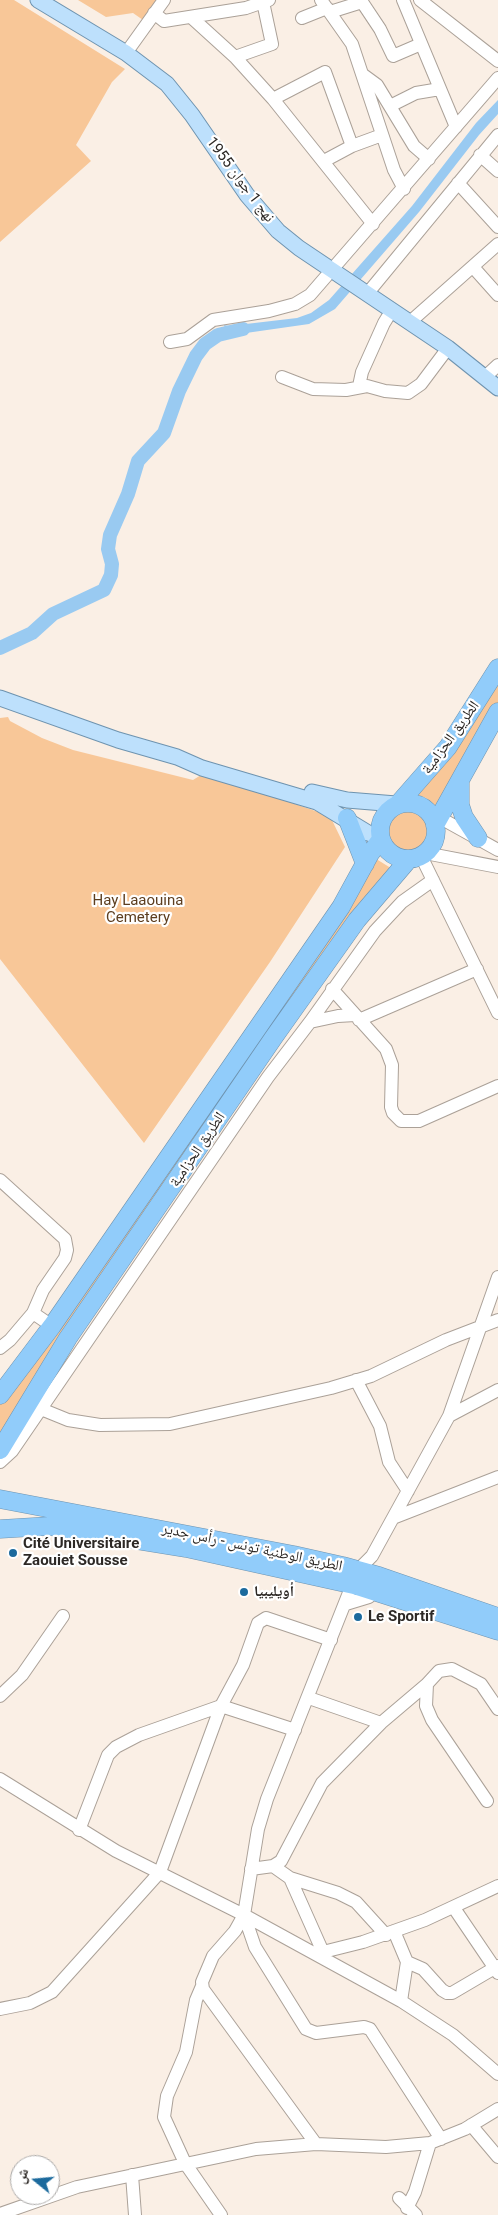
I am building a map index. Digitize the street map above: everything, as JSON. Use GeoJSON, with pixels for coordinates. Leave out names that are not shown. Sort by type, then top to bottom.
{"type":"FeatureCollection","features":[{"type":"Feature","properties":{"kind":"highway","name":"الطريق الحزامية"},"geometry":{"type":"LineString","coordinates":[[0,1395],[52,1326],[341,907],[380,838],[382,819],[398,804],[448,747],[498,668]]}},
{"type":"Feature","properties":{"kind":"highway","name":"الطريق الحزامية"},"geometry":{"type":"LineString","coordinates":[[0,1450],[68,1338],[274,1037],[357,920],[434,841],[434,817],[460,780],[498,712]]}},
{"type":"Feature","properties":{"kind":"highway"},"geometry":{"type":"LineString","coordinates":[[460,780],[460,805],[467,823],[478,838]]}},
{"type":"Feature","properties":{"kind":"highway"},"geometry":{"type":"LineString","coordinates":[[398,804],[414,804],[434,817]]}},
{"type":"Feature","properties":{"kind":"highway"},"geometry":{"type":"LineString","coordinates":[[347,818],[365,864]]}},
{"type":"Feature","properties":{"kind":"highway"},"geometry":{"type":"LineString","coordinates":[[380,838],[388,852],[395,856],[418,856]]}},
{"type":"Feature","properties":{"kind":"highway","name":"الطريق الوطنية تونس - رأس جدير"},"geometry":{"type":"LineString","coordinates":[[2,1498],[294,1555],[356,1578],[498,1617]]}},
{"type":"Feature","properties":{"kind":"highway","name":"الطريق الوطنية تونس - رأس جدير"},"geometry":{"type":"LineString","coordinates":[[0,1530],[50,1526],[69,1528],[356,1578]]}},
{"type":"Feature","properties":{"kind":"highway","name":"الطريق الوطنية تونس - رأس جدير"},"geometry":{"type":"LineString","coordinates":[[377,1584],[498,1631]]}},
{"type":"Feature","properties":{"kind":"main road","name":"نهج 1 جوان 1955"},"geometry":{"type":"LineString","coordinates":[[38,0],[126,53],[167,84],[180,99],[262,214],[292,242],[448,348],[498,388]]}},
{"type":"Feature","properties":{"kind":"main road"},"geometry":{"type":"LineString","coordinates":[[0,698],[118,740],[178,757],[202,768],[317,802],[347,818],[368,833],[380,838]]}},
{"type":"Feature","properties":{"kind":"main road"},"geometry":{"type":"LineString","coordinates":[[178,757],[204,760],[247,770],[334,798],[398,804]]}},
{"type":"Feature","properties":{"kind":"street"},"geometry":{"type":"LineString","coordinates":[[126,53],[164,0]]}},
{"type":"Feature","properties":{"kind":"street"},"geometry":{"type":"LineString","coordinates":[[403,0],[456,127]]}},
{"type":"Feature","properties":{"kind":"street"},"geometry":{"type":"LineString","coordinates":[[154,13],[164,21],[191,18],[244,4],[266,1],[272,44],[235,57]]}},
{"type":"Feature","properties":{"kind":"street"},"geometry":{"type":"LineString","coordinates":[[302,18],[326,7],[362,2],[380,29],[393,56],[421,44]]}},
{"type":"Feature","properties":{"kind":"street"},"geometry":{"type":"LineString","coordinates":[[426,2],[498,61]]}},
{"type":"Feature","properties":{"kind":"street"},"geometry":{"type":"LineString","coordinates":[[326,7],[352,44],[394,170],[404,189]]}},
{"type":"Feature","properties":{"kind":"street"},"geometry":{"type":"LineString","coordinates":[[191,18],[235,57],[273,99],[373,224]]}},
{"type":"Feature","properties":{"kind":"street"},"geometry":{"type":"LineString","coordinates":[[273,99],[325,72],[352,146]]}},
{"type":"Feature","properties":{"kind":"street"},"geometry":{"type":"LineString","coordinates":[[362,74],[377,85],[414,146],[429,159]]}},
{"type":"Feature","properties":{"kind":"street"},"geometry":{"type":"LineString","coordinates":[[170,342],[187,338],[213,320],[269,311],[294,304],[339,275],[373,224],[498,78]]}},
{"type":"Feature","properties":{"kind":"street"},"geometry":{"type":"LineString","coordinates":[[390,106],[416,93],[440,89]]}},
{"type":"Feature","properties":{"kind":"street"},"geometry":{"type":"LineString","coordinates":[[324,161],[352,146],[382,135]]}},
{"type":"Feature","properties":{"kind":"street"},"geometry":{"type":"LineString","coordinates":[[362,291],[498,135]]}},
{"type":"Feature","properties":{"kind":"street"},"geometry":{"type":"LineString","coordinates":[[480,155],[498,172]]}},
{"type":"Feature","properties":{"kind":"street"},"geometry":{"type":"LineString","coordinates":[[458,183],[496,220]]}},
{"type":"Feature","properties":{"kind":"street"},"geometry":{"type":"LineString","coordinates":[[410,322],[498,244]]}},
{"type":"Feature","properties":{"kind":"street"},"geometry":{"type":"LineString","coordinates":[[473,267],[498,295]]}},
{"type":"Feature","properties":{"kind":"street"},"geometry":{"type":"LineString","coordinates":[[359,386],[362,372],[384,322],[392,310]]}},
{"type":"Feature","properties":{"kind":"street"},"geometry":{"type":"LineString","coordinates":[[282,377],[314,389],[346,390],[367,386],[403,394],[412,392],[421,384],[448,348]]}},
{"type":"Feature","properties":{"kind":"street"},"geometry":{"type":"LineString","coordinates":[[485,377],[498,366]]}},
{"type":"Feature","properties":{"kind":"street"},"geometry":{"type":"LineString","coordinates":[[434,817],[498,850]]}},
{"type":"Feature","properties":{"kind":"street"},"geometry":{"type":"LineString","coordinates":[[418,856],[498,867]]}},
{"type":"Feature","properties":{"kind":"street"},"geometry":{"type":"LineString","coordinates":[[418,856],[433,880],[498,1010]]}},
{"type":"Feature","properties":{"kind":"street"},"geometry":{"type":"LineString","coordinates":[[0,1462],[12,1451],[197,1178],[332,989],[386,918],[402,902],[433,880]]}},
{"type":"Feature","properties":{"kind":"street"},"geometry":{"type":"LineString","coordinates":[[310,1022],[338,1016],[357,1017],[477,969]]}},
{"type":"Feature","properties":{"kind":"street"},"geometry":{"type":"LineString","coordinates":[[332,989],[386,1049],[392,1065],[393,1113],[401,1121],[419,1120],[498,1086]]}},
{"type":"Feature","properties":{"kind":"street"},"geometry":{"type":"LineString","coordinates":[[0,1180],[65,1239],[68,1250],[65,1258],[43,1290],[33,1312],[10,1340],[0,1348]]}},
{"type":"Feature","properties":{"kind":"street"},"geometry":{"type":"LineString","coordinates":[[221,2215],[185,2163],[164,2117],[164,2108],[186,2052],[196,2000],[213,1956],[235,1931],[244,1915],[258,1829],[267,1799],[356,1578],[372,1556],[449,1416],[498,1277]]}},
{"type":"Feature","properties":{"kind":"street"},"geometry":{"type":"LineString","coordinates":[[33,1312],[52,1326]]}},
{"type":"Feature","properties":{"kind":"street"},"geometry":{"type":"LineString","coordinates":[[41,1409],[62,1418],[83,1423],[156,1425],[264,1403],[356,1380],[394,1366],[446,1340],[498,1320]]}},
{"type":"Feature","properties":{"kind":"street"},"geometry":{"type":"LineString","coordinates":[[356,1380],[380,1426],[389,1462],[408,1491]]}},
{"type":"Feature","properties":{"kind":"street"},"geometry":{"type":"LineString","coordinates":[[449,1416],[498,1390]]}},
{"type":"Feature","properties":{"kind":"street"},"geometry":{"type":"LineString","coordinates":[[393,1518],[498,1477]]}},
{"type":"Feature","properties":{"kind":"street"},"geometry":{"type":"LineString","coordinates":[[346,1604],[369,1597],[377,1584],[372,1556]]}},
{"type":"Feature","properties":{"kind":"street"},"geometry":{"type":"LineString","coordinates":[[0,1696],[22,1675],[63,1616]]}},
{"type":"Feature","properties":{"kind":"street"},"geometry":{"type":"LineString","coordinates":[[0,2009],[30,2003],[52,1992],[160,1872],[221,1706],[243,1665],[256,1627],[264,1619],[331,1640]]}},
{"type":"Feature","properties":{"kind":"street"},"geometry":{"type":"LineString","coordinates":[[251,1869],[273,1866],[281,1861],[322,1783],[381,1723],[427,1684],[439,1671],[452,1669],[478,1680],[498,1709]]}},
{"type":"Feature","properties":{"kind":"street"},"geometry":{"type":"LineString","coordinates":[[427,1684],[426,1706],[432,1720],[487,1801]]}},
{"type":"Feature","properties":{"kind":"street"},"geometry":{"type":"LineString","coordinates":[[308,1698],[381,1723]]}},
{"type":"Feature","properties":{"kind":"street"},"geometry":{"type":"LineString","coordinates":[[79,1830],[108,1755],[116,1748],[139,1735],[221,1706],[295,1730]]}},
{"type":"Feature","properties":{"kind":"street"},"geometry":{"type":"LineString","coordinates":[[0,1779],[79,1830],[324,1956],[401,2000],[454,2035],[498,2074]]}},
{"type":"Feature","properties":{"kind":"street"},"geometry":{"type":"LineString","coordinates":[[273,1866],[290,1878],[331,1890],[356,1902],[390,1933],[407,1962],[423,1969],[447,1993],[452,1993],[497,1969],[454,1908]]}},
{"type":"Feature","properties":{"kind":"street"},"geometry":{"type":"LineString","coordinates":[[290,1878],[324,1956]]}},
{"type":"Feature","properties":{"kind":"street"},"geometry":{"type":"LineString","coordinates":[[324,1956],[454,1908],[498,1886]]}},
{"type":"Feature","properties":{"kind":"street"},"geometry":{"type":"LineString","coordinates":[[244,1915],[255,1947],[306,2029],[316,2033],[364,2027],[370,2028],[435,2141]]}},
{"type":"Feature","properties":{"kind":"street"},"geometry":{"type":"LineString","coordinates":[[401,2000],[407,1962]]}},
{"type":"Feature","properties":{"kind":"street"},"geometry":{"type":"LineString","coordinates":[[202,1986],[316,2144]]}},
{"type":"Feature","properties":{"kind":"street"},"geometry":{"type":"LineString","coordinates":[[0,2214],[77,2187],[256,2149],[316,2144],[395,2147],[435,2141],[471,2125],[498,2109]]}},
{"type":"Feature","properties":{"kind":"street"},"geometry":{"type":"LineString","coordinates":[[471,2125],[498,2157]]}},
{"type":"Feature","properties":{"kind":"street"},"geometry":{"type":"LineString","coordinates":[[407,2207],[416,2192],[435,2141]]}},
{"type":"Feature","properties":{"kind":"street"},"geometry":{"type":"LineString","coordinates":[[132,2175],[136,2215]]}},
{"type":"Feature","properties":{"kind":"green space"},"geometry":{"type":"Polygon","coordinates":[[[0,0],[14,0],[125,69],[112,82],[76,145],[91,161],[0,242],[0,0]]]}},
{"type":"Feature","properties":{"kind":"green space"},"geometry":{"type":"Polygon","coordinates":[[[78,0],[158,0],[143,20],[133,13],[106,17],[78,0]]]}},
{"type":"Feature","properties":{"kind":"green space"},"geometry":{"type":"Polygon","coordinates":[[[498,678],[498,708],[441,810],[426,798],[414,794],[498,678]]]}},
{"type":"Feature","properties":{"kind":"green space","name":"Hay Laaouina Cemetery"},"geometry":{"type":"Polygon","coordinates":[[[8,717],[10,721],[42,738],[73,750],[193,780],[201,775],[228,781],[330,816],[345,847],[270,962],[144,1143],[0,959],[0,718],[8,717]]]}},
{"type":"Feature","properties":{"kind":"green space"},"geometry":{"type":"Polygon","coordinates":[[[411,808],[423,814],[428,821],[428,839],[423,846],[416,851],[403,852],[395,849],[388,842],[385,826],[388,818],[395,811],[411,808]]]}},
{"type":"Feature","properties":{"kind":"green space"},"geometry":{"type":"Polygon","coordinates":[[[373,857],[394,870],[0,1443],[0,1402],[373,857]]]}},
{"type":"Feature","properties":{"kind":"water"},"geometry":{"type":"Polygon","coordinates":[[[498,100],[498,114],[479,135],[419,212],[335,309],[309,324],[232,335],[228,338],[224,325],[297,318],[311,313],[329,300],[412,206],[476,123],[498,100]]]}},
{"type":"Feature","properties":{"kind":"waterway"},"geometry":{"type":"LineString","coordinates":[[0,648],[32,633],[53,614],[104,590],[111,575],[112,564],[108,549],[110,535],[128,494],[138,461],[164,433],[179,391],[196,356],[205,344],[218,335],[243,329]]}},
{"type":"Feature","properties":{"kind":"place","name":"Cité Universitaire Zaouiet Sousse"},"geometry":{"type":"Point","coordinates":[13,1553]}},
{"type":"Feature","properties":{"kind":"place","name":"أويليبيا"},"geometry":{"type":"Point","coordinates":[244,1592]}},
{"type":"Feature","properties":{"kind":"place","name":"Le Sportif"},"geometry":{"type":"Point","coordinates":[358,1617]}}]}
